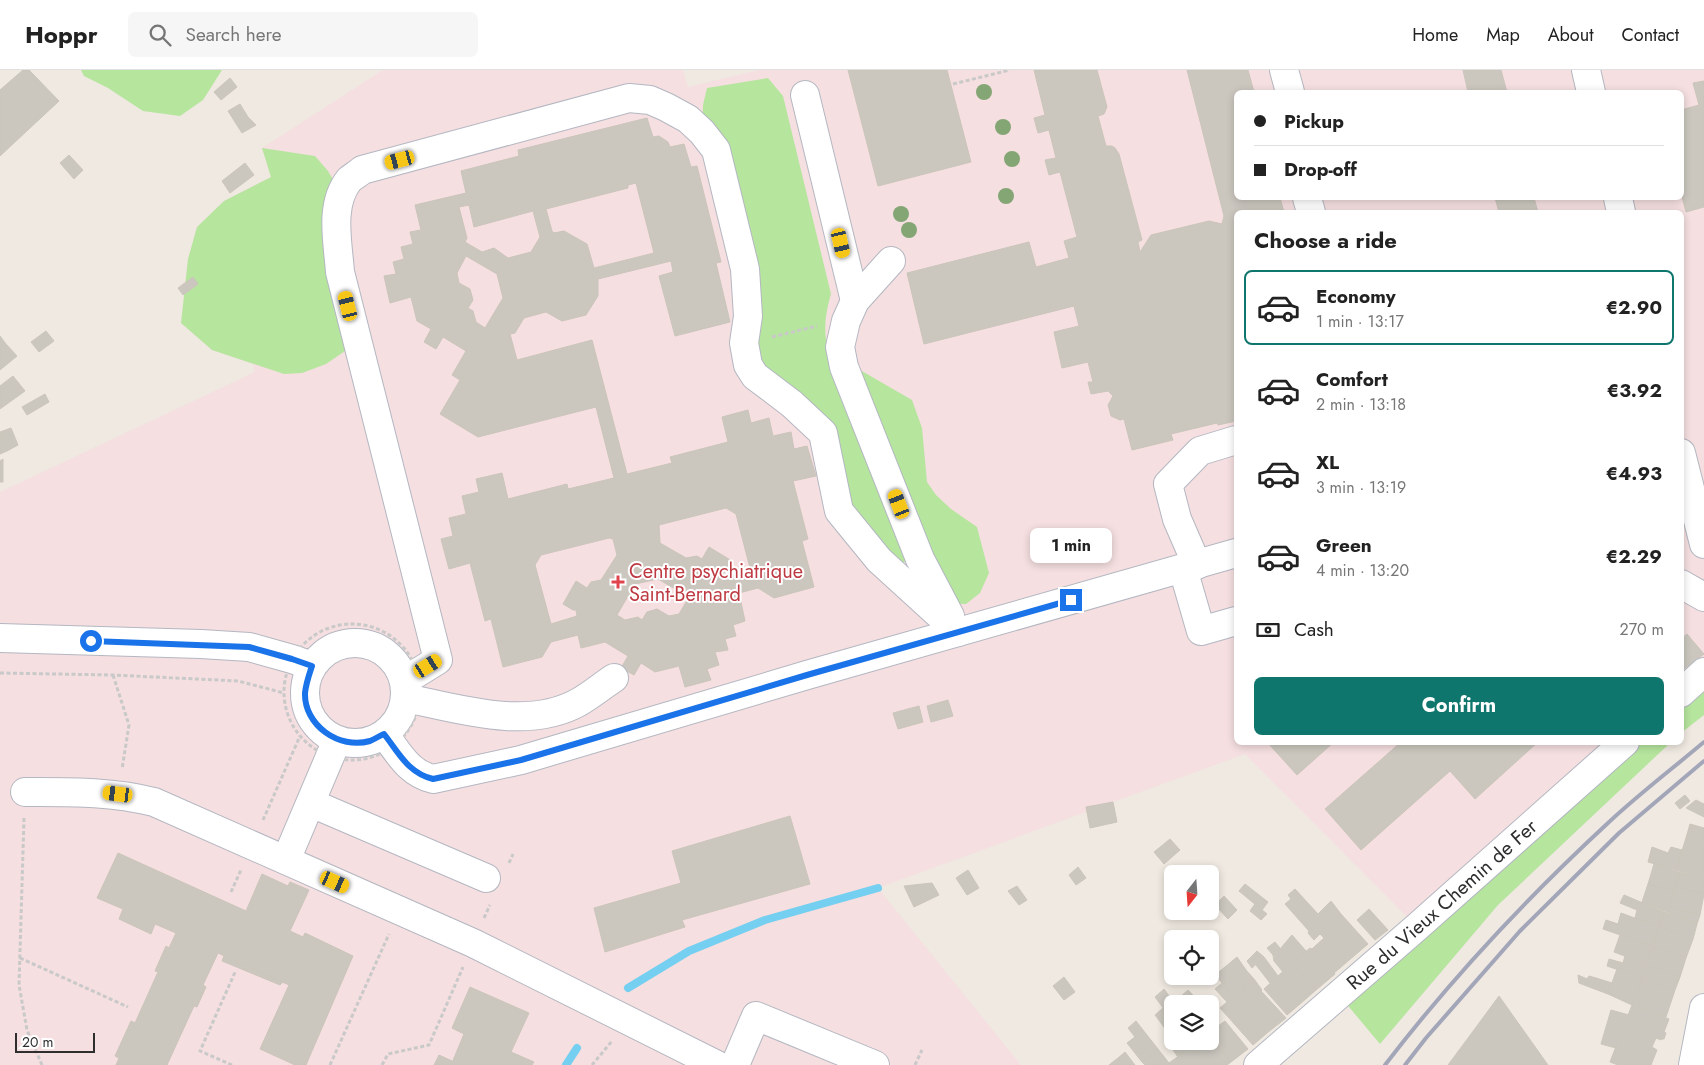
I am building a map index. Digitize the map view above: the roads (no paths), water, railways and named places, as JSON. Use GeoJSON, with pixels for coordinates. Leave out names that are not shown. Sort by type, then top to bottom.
{"type":"FeatureCollection","features":[{"type":"Feature","properties":{"kind":"street"},"geometry":{"type":"LineString","coordinates":[[1284,70],[1289,90]]}},
{"type":"Feature","properties":{"kind":"street"},"geometry":{"type":"LineString","coordinates":[[1586,70],[1591,90]]}},
{"type":"Feature","properties":{"kind":"street"},"geometry":{"type":"LineString","coordinates":[[806,95],[855,301]]}},
{"type":"Feature","properties":{"kind":"street"},"geometry":{"type":"LineString","coordinates":[[388,740],[412,688],[438,660],[340,272],[337,211],[341,193],[350,180],[362,170],[629,98],[650,100],[666,106],[688,119],[702,132],[716,150],[745,269],[748,316],[744,343],[748,365],[755,376],[792,404],[823,433],[839,511],[879,560],[958,632]]}},
{"type":"Feature","properties":{"kind":"street"},"geometry":{"type":"LineString","coordinates":[[891,261],[855,301],[846,321],[840,347],[844,367],[920,559],[958,632]]}},
{"type":"Feature","properties":{"kind":"street"},"geometry":{"type":"LineString","coordinates":[[1234,441],[1200,451],[1168,484],[1190,567],[1201,630],[1234,622]]}},
{"type":"Feature","properties":{"kind":"street"},"geometry":{"type":"LineString","coordinates":[[1684,465],[1704,544]]}},
{"type":"Feature","properties":{"kind":"street"},"geometry":{"type":"LineString","coordinates":[[388,740],[412,770],[422,776],[433,779],[521,760],[1234,554]]}},
{"type":"Feature","properties":{"kind":"street"},"geometry":{"type":"LineString","coordinates":[[1684,586],[1704,598]]}},
{"type":"Feature","properties":{"kind":"street"},"geometry":{"type":"LineString","coordinates":[[0,638],[249,647],[302,663],[335,647],[350,643],[364,643],[378,648],[390,656],[412,688],[492,716],[527,716],[553,712],[578,703],[614,678]]}},
{"type":"Feature","properties":{"kind":"street"},"geometry":{"type":"LineString","coordinates":[[302,663],[307,680],[305,694],[308,709],[314,722],[324,732],[334,748]]}},
{"type":"Feature","properties":{"kind":"street"},"geometry":{"type":"LineString","coordinates":[[1684,690],[1704,672]]}},
{"type":"Feature","properties":{"kind":"street"},"geometry":{"type":"LineString","coordinates":[[334,748],[353,743],[388,740]]}},
{"type":"Feature","properties":{"kind":"street","name":"Rue du Vieux Chemin de Fer"},"geometry":{"type":"LineString","coordinates":[[1258,1065],[1339,996],[1622,745]]}},
{"type":"Feature","properties":{"kind":"street"},"geometry":{"type":"LineString","coordinates":[[286,860],[334,748]]}},
{"type":"Feature","properties":{"kind":"street"},"geometry":{"type":"LineString","coordinates":[[25,792],[118,794],[154,802],[473,943],[718,1065]]}},
{"type":"Feature","properties":{"kind":"street"},"geometry":{"type":"LineString","coordinates":[[311,803],[495,883]]}},
{"type":"Feature","properties":{"kind":"street"},"geometry":{"type":"LineString","coordinates":[[1693,1065],[1704,1008]]}},
{"type":"Feature","properties":{"kind":"street"},"geometry":{"type":"LineString","coordinates":[[735,1065],[756,1016],[875,1065]]}},
{"type":"Feature","properties":{"kind":"waterway"},"geometry":{"type":"LineString","coordinates":[[628,988],[689,951],[765,920],[878,888]]}},
{"type":"Feature","properties":{"kind":"waterway"},"geometry":{"type":"LineString","coordinates":[[566,1065],[577,1048]]}},
{"type":"Feature","properties":{"kind":"railway"},"geometry":{"type":"LineString","coordinates":[[1385,1065],[1437,1001],[1520,909],[1620,812],[1704,742]]}},
{"type":"Feature","properties":{"kind":"railway"},"geometry":{"type":"LineString","coordinates":[[1405,1065],[1426,1038],[1520,931],[1619,833],[1704,761]]}},
{"type":"Feature","properties":{"kind":"place","name":"Centre psychiatrique Saint-Bernard"},"geometry":{"type":"Point","coordinates":[618,582]}}]}
